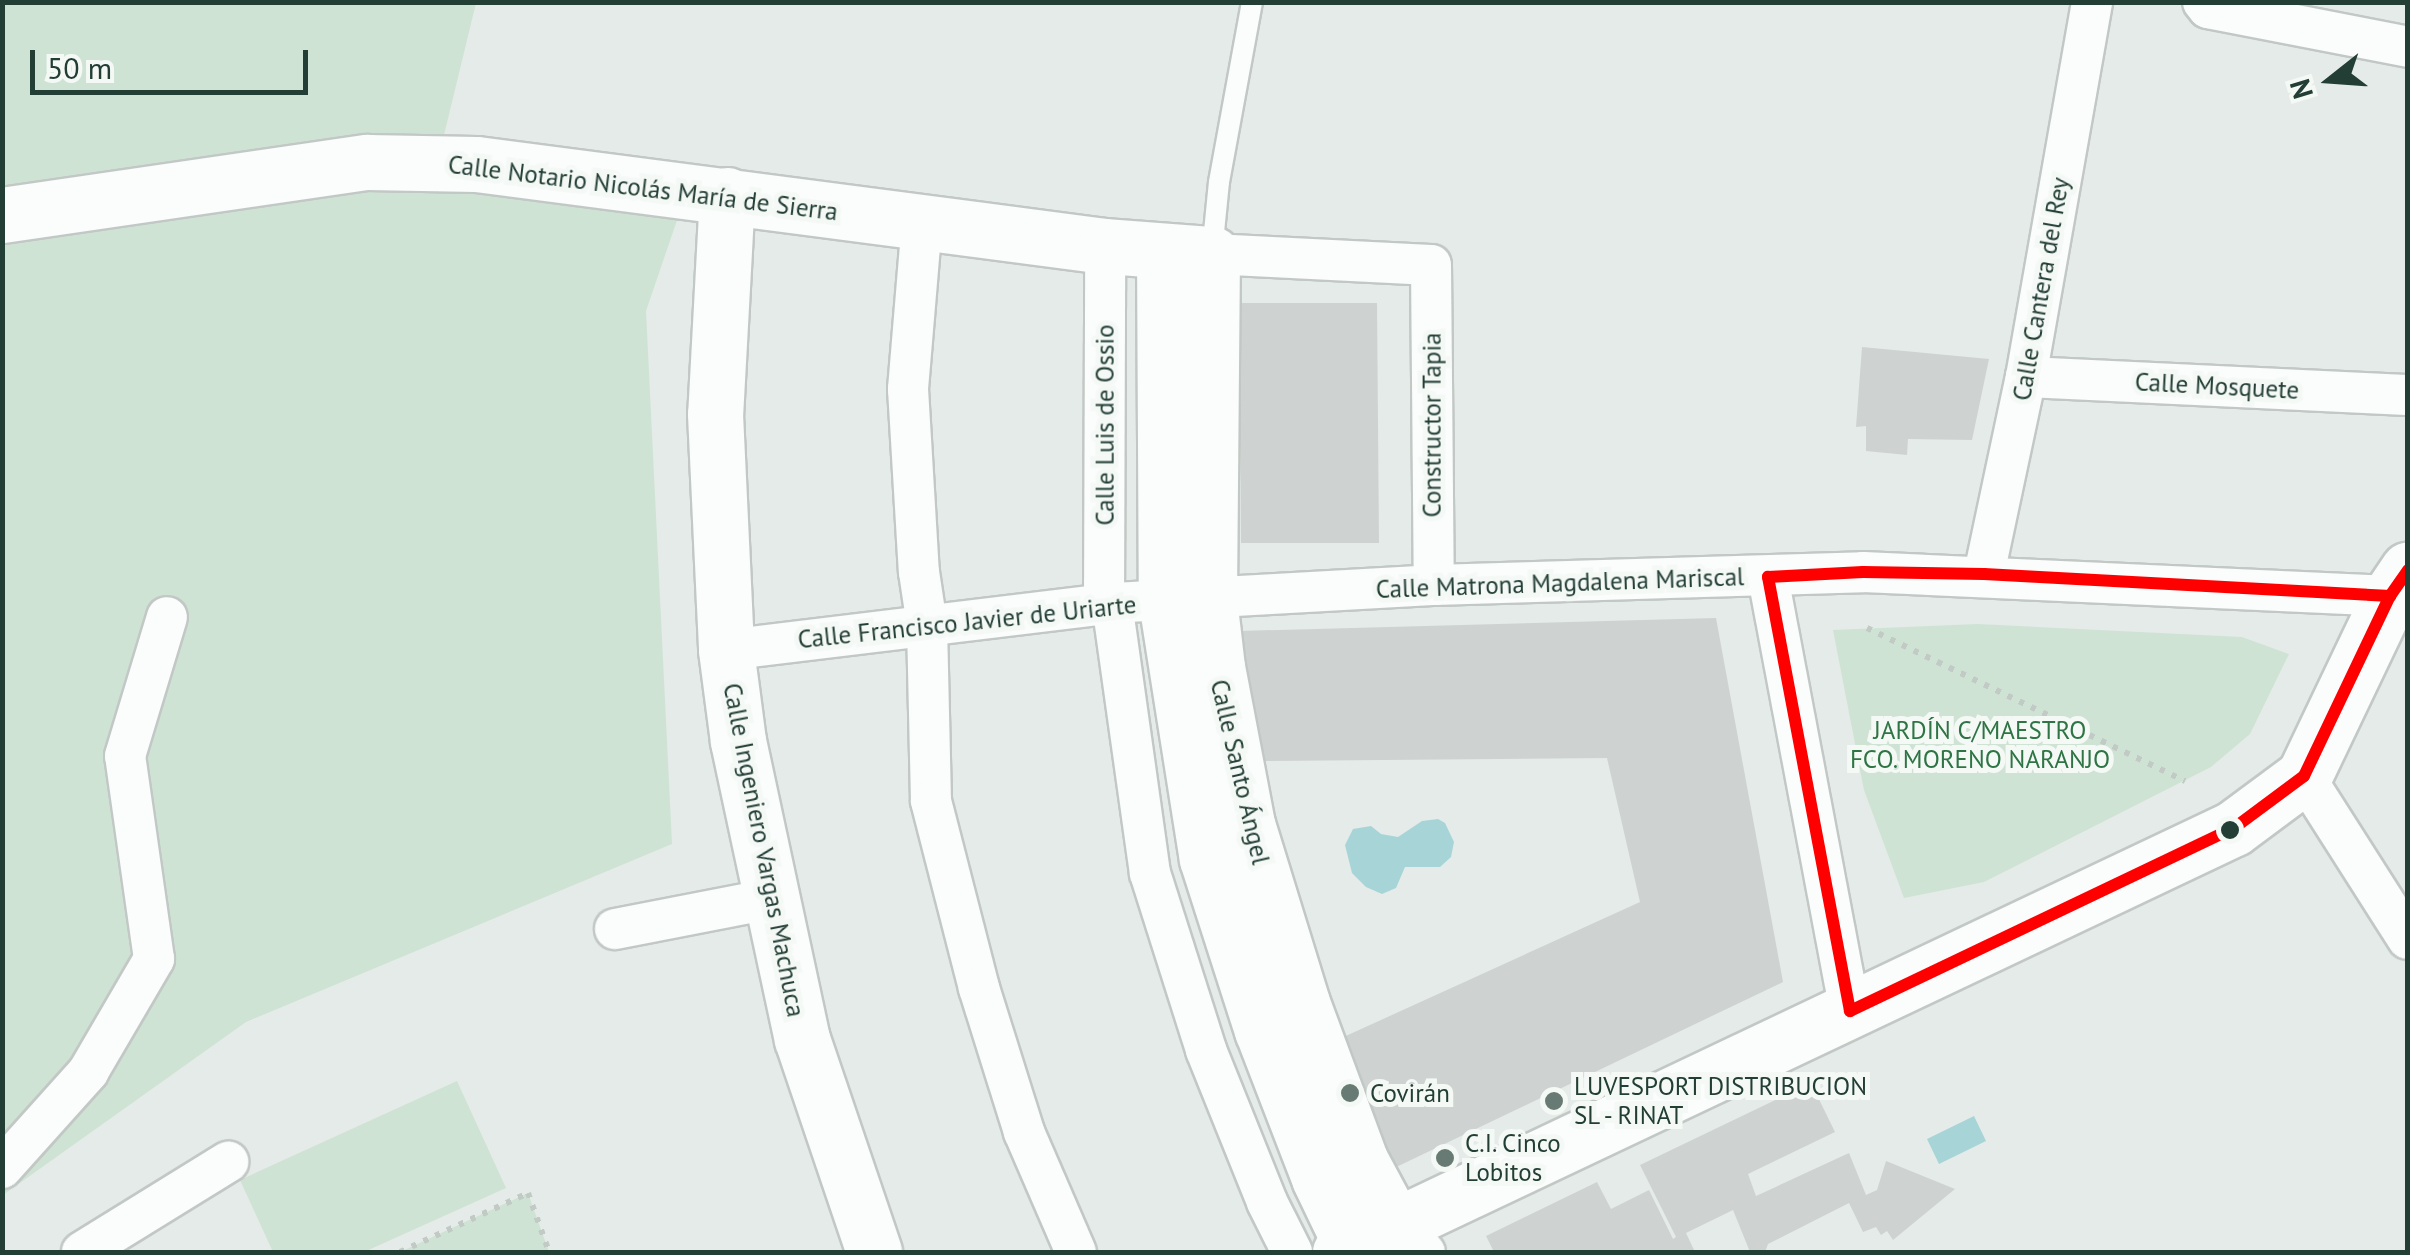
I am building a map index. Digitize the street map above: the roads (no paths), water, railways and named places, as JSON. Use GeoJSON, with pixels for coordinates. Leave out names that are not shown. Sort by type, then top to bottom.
{"type":"FeatureCollection","features":[{"type":"Feature","properties":{"kind":"street","name":"Calle Cantera del Rey"},"geometry":{"type":"LineString","coordinates":[[1984,574],[2026,377],[2092,2]]}},
{"type":"Feature","properties":{"kind":"street"},"geometry":{"type":"LineString","coordinates":[[2203,2],[2208,8],[2408,47]]}},
{"type":"Feature","properties":{"kind":"street","name":"Calle Notario Nicolás María de Sierra"},"geometry":{"type":"LineString","coordinates":[[2,215],[368,162],[476,164],[1106,246],[1188,253]]}},
{"type":"Feature","properties":{"kind":"street","name":"Calle Ingeniero Vargas Machuca"},"geometry":{"type":"LineString","coordinates":[[727,196],[715,414],[726,650],[738,741],[802,1040],[874,1252]]}},
{"type":"Feature","properties":{"kind":"street"},"geometry":{"type":"LineString","coordinates":[[922,222],[908,389],[917,553],[928,625],[931,801],[978,988],[1018,1114],[1076,1252]]}},
{"type":"Feature","properties":{"kind":"street","name":"Calle Luis de Ossio"},"geometry":{"type":"LineString","coordinates":[[1106,246],[1108,604]]}},
{"type":"Feature","properties":{"kind":"street","name":"Constructor Tapia"},"geometry":{"type":"LineString","coordinates":[[1188,253],[1431,265],[1434,585]]}},
{"type":"Feature","properties":{"kind":"street","name":"Calle Santo Ángel"},"geometry":{"type":"LineString","coordinates":[[1188,253],[1188,600],[1207,859],[1262,1030],[1319,1178],[1378,1245]]}},
{"type":"Feature","properties":{"kind":"street","name":"Calle Mosquete"},"geometry":{"type":"LineString","coordinates":[[2026,377],[2408,395]]}},
{"type":"Feature","properties":{"kind":"street","name":"Calle Matrona Magdalena Mariscal"},"geometry":{"type":"LineString","coordinates":[[1188,600],[1434,585],[1864,572],[2399,582]]}},
{"type":"Feature","properties":{"kind":"street"},"geometry":{"type":"LineString","coordinates":[[1768,576],[1850,1011]]}},
{"type":"Feature","properties":{"kind":"street"},"geometry":{"type":"LineString","coordinates":[[1378,1245],[1850,1011],[2234,828],[2304,776],[2399,582]]}},
{"type":"Feature","properties":{"kind":"street","name":"Calle Francisco Javier de Uriarte"},"geometry":{"type":"LineString","coordinates":[[726,650],[1108,604],[1188,600]]}},
{"type":"Feature","properties":{"kind":"street"},"geometry":{"type":"LineString","coordinates":[[1108,604],[1150,873],[1206,1050],[1266,1202],[1292,1252]]}},
{"type":"Feature","properties":{"kind":"street"},"geometry":{"type":"LineString","coordinates":[[2,1168],[88,1072],[154,959],[125,756],[167,617]]}},
{"type":"Feature","properties":{"kind":"street"},"geometry":{"type":"LineString","coordinates":[[2304,776],[2408,939]]}},
{"type":"Feature","properties":{"kind":"street"},"geometry":{"type":"LineString","coordinates":[[615,928],[770,899]]}},
{"type":"Feature","properties":{"kind":"street"},"geometry":{"type":"LineString","coordinates":[[82,1252],[228,1162]]}},
{"type":"Feature","properties":{"kind":"lane"},"geometry":{"type":"LineString","coordinates":[[1188,253],[1219,182],[1252,2]]}},
{"type":"Feature","properties":{"kind":"water"},"geometry":{"type":"Polygon","coordinates":[[[1438,819],[1445,823],[1454,842],[1451,857],[1440,867],[1405,867],[1396,888],[1382,894],[1366,887],[1352,873],[1345,845],[1353,829],[1371,826],[1381,834],[1398,837],[1422,821],[1438,819]]]}},
{"type":"Feature","properties":{"kind":"water"},"geometry":{"type":"Polygon","coordinates":[[[1974,1116],[1986,1141],[1939,1164],[1927,1139],[1974,1116]]]}},
{"type":"Feature","properties":{"kind":"place","name":"Covirán"},"geometry":{"type":"Point","coordinates":[1350,1093]}},
{"type":"Feature","properties":{"kind":"place","name":"LUVESPORT DISTRIBUCION SL - RINAT"},"geometry":{"type":"Point","coordinates":[1554,1101]}},
{"type":"Feature","properties":{"kind":"place","name":"C.I. Cinco Lobitos"},"geometry":{"type":"Point","coordinates":[1445,1158]}},
{"type":"Feature","properties":{"kind":"park label","name":"JARDÍN C/MAESTRO FCO. MORENO NARANJO"},"geometry":{"type":"Point","coordinates":[1980,746]}}]}
